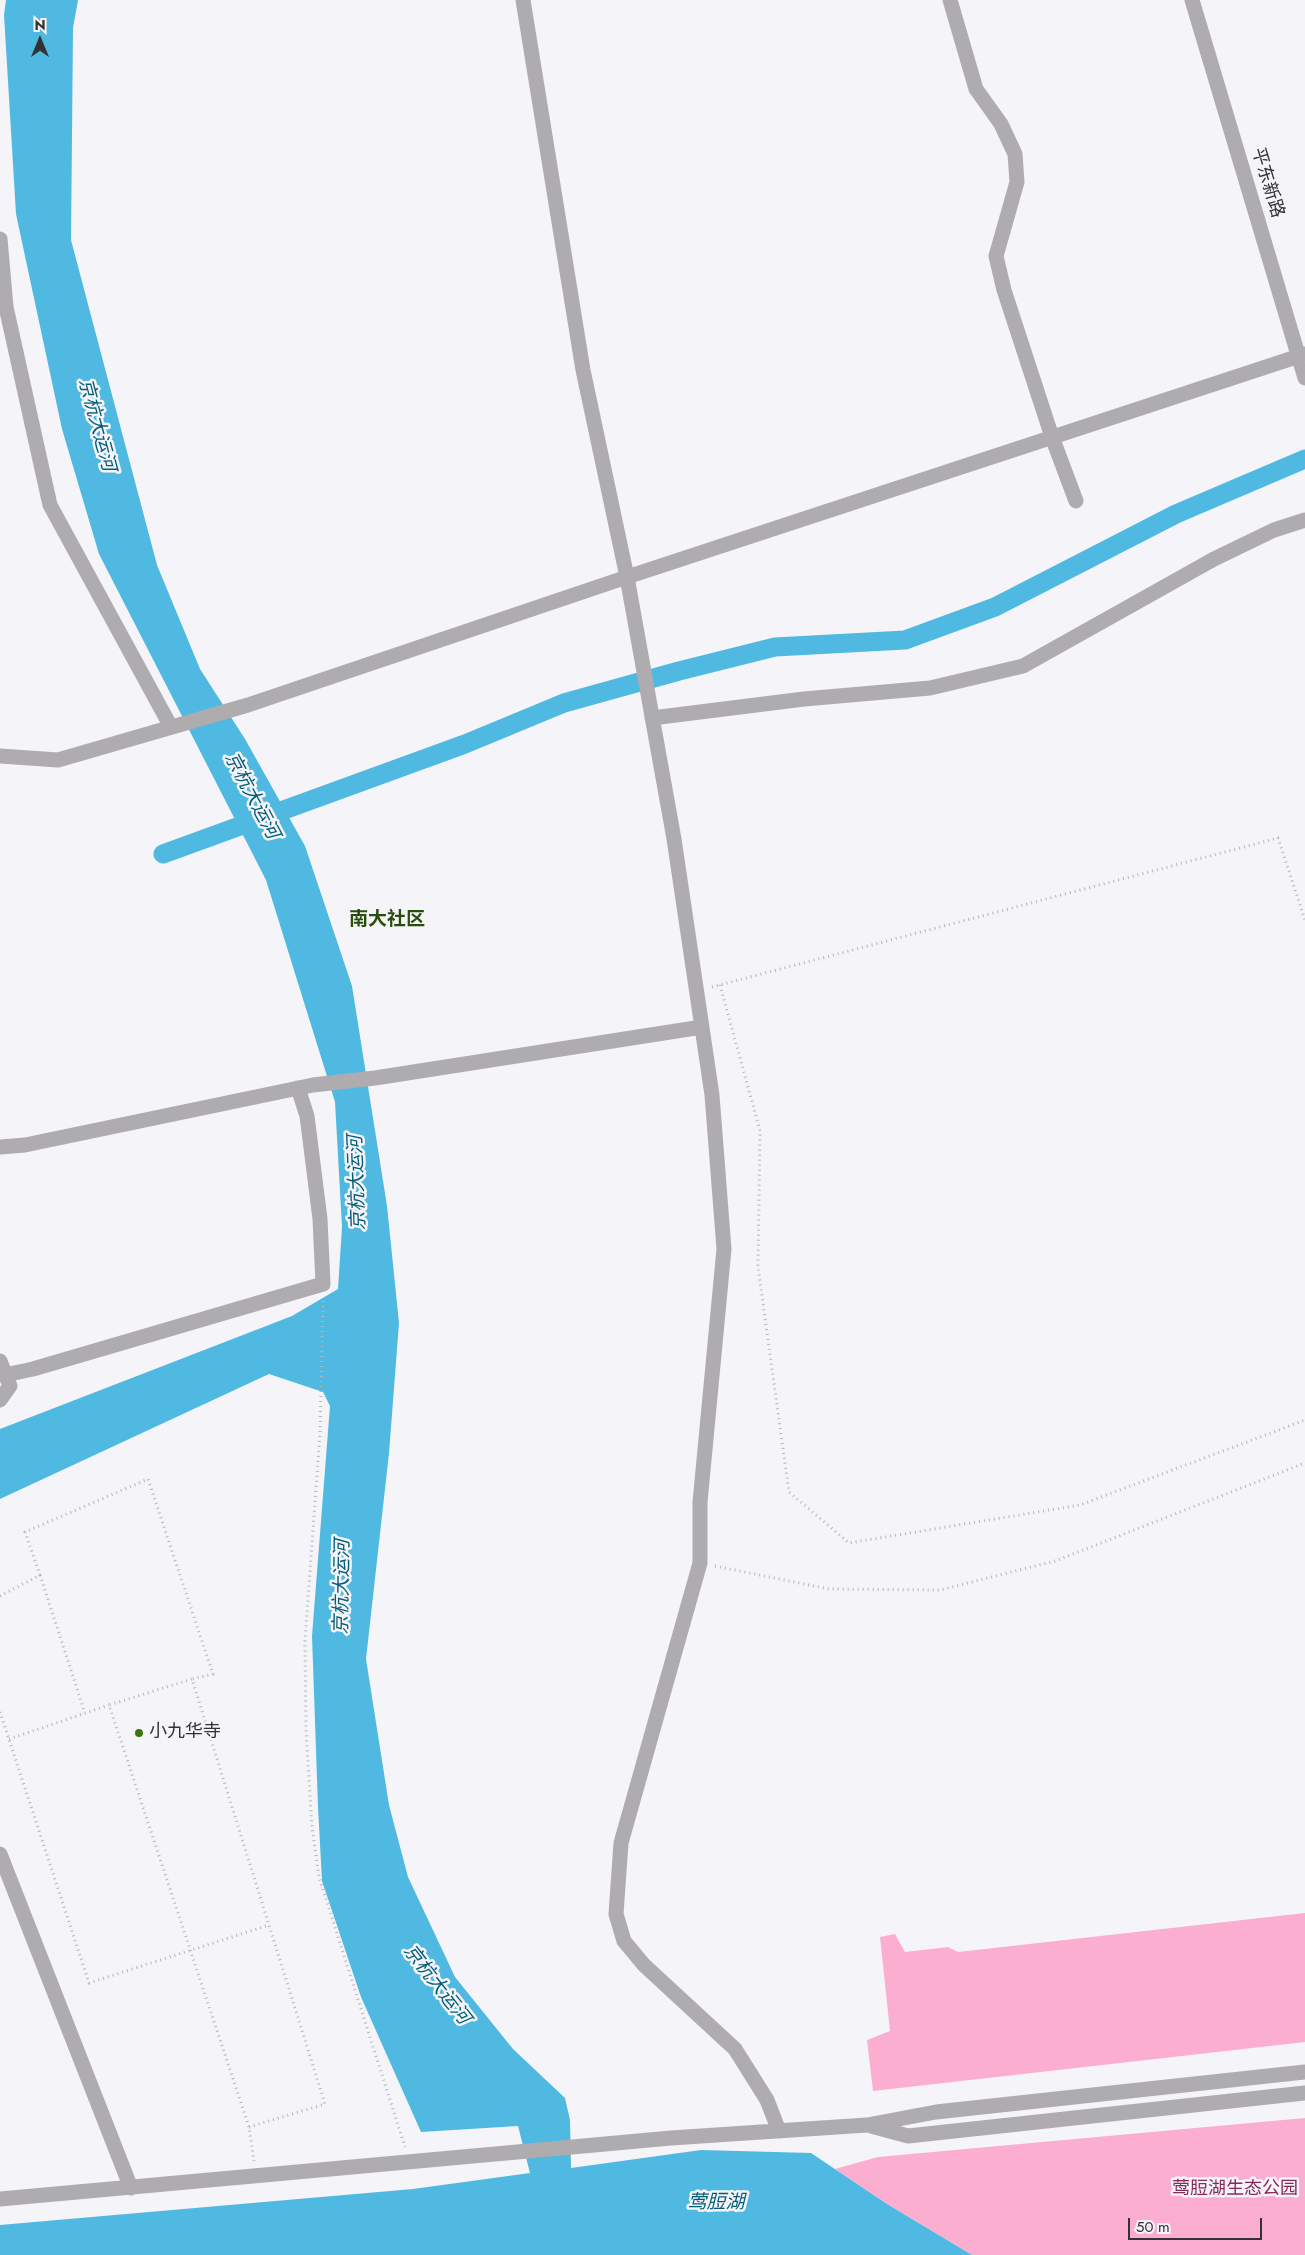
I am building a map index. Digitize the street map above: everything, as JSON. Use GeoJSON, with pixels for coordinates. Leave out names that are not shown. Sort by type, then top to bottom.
{"type":"FeatureCollection","features":[{"type":"Feature","properties":{"kind":"street"},"geometry":{"type":"LineString","coordinates":[[523,0],[583,370],[627,577],[674,839],[712,1095],[724,1249],[700,1502],[700,1563],[621,1843],[616,1914],[624,1940],[644,1965],[735,2049],[767,2100],[779,2131]]}},
{"type":"Feature","properties":{"kind":"street"},"geometry":{"type":"LineString","coordinates":[[950,0],[976,89],[1001,124],[1015,154],[1017,182],[996,256],[1004,290],[1052,436],[1076,502]]}},
{"type":"Feature","properties":{"kind":"street","name":"平东新路"},"geometry":{"type":"LineString","coordinates":[[1192,0],[1302,355],[1305,378]]}},
{"type":"Feature","properties":{"kind":"street"},"geometry":{"type":"LineString","coordinates":[[0,239],[6,307],[50,505],[171,727]]}},
{"type":"Feature","properties":{"kind":"street"},"geometry":{"type":"LineString","coordinates":[[0,756],[58,760],[248,705],[627,577],[1302,355]]}},
{"type":"Feature","properties":{"kind":"street"},"geometry":{"type":"LineString","coordinates":[[652,717],[804,699],[930,688],[1023,666],[1214,559],[1274,530],[1305,520]]}},
{"type":"Feature","properties":{"kind":"street"},"geometry":{"type":"LineString","coordinates":[[0,1147],[25,1145],[306,1087],[702,1027]]}},
{"type":"Feature","properties":{"kind":"street"},"geometry":{"type":"LineString","coordinates":[[0,1400],[10,1386],[3,1368],[33,1369],[323,1284],[320,1219],[307,1116],[306,1087]]}},
{"type":"Feature","properties":{"kind":"street"},"geometry":{"type":"LineString","coordinates":[[0,1854],[131,2188]]}},
{"type":"Feature","properties":{"kind":"street"},"geometry":{"type":"LineString","coordinates":[[0,2199],[561,2148],[867,2125],[936,2112],[1305,2072]]}},
{"type":"Feature","properties":{"kind":"street"},"geometry":{"type":"LineString","coordinates":[[867,2125],[908,2136],[1305,2093]]}},
{"type":"Feature","properties":{"kind":"path"},"geometry":{"type":"LineString","coordinates":[[1305,920],[1278,838],[720,985],[760,1131],[758,1267],[789,1492],[848,1543],[1080,1505],[1305,1420]]}},
{"type":"Feature","properties":{"kind":"path"},"geometry":{"type":"LineString","coordinates":[[323,1292],[320,1433],[305,1641],[306,1730],[312,1827],[319,1877],[405,2144],[405,2163]]}},
{"type":"Feature","properties":{"kind":"path"},"geometry":{"type":"LineString","coordinates":[[700,1563],[829,1589],[940,1590],[1055,1562],[1305,1463]]}},
{"type":"Feature","properties":{"kind":"path"},"geometry":{"type":"LineString","coordinates":[[9,1739],[109,1705],[212,1674],[148,1479],[25,1532],[85,1713]]}},
{"type":"Feature","properties":{"kind":"path"},"geometry":{"type":"LineString","coordinates":[[0,1596],[40,1575]]}},
{"type":"Feature","properties":{"kind":"path"},"geometry":{"type":"LineString","coordinates":[[192,1679],[325,2104],[249,2127]]}},
{"type":"Feature","properties":{"kind":"path"},"geometry":{"type":"LineString","coordinates":[[109,1705],[249,2127],[256,2176]]}},
{"type":"Feature","properties":{"kind":"path"},"geometry":{"type":"LineString","coordinates":[[0,1712],[89,1983],[269,1925]]}},
{"type":"Feature","properties":{"kind":"green space"},"geometry":{"type":"Polygon","coordinates":[[[1305,1913],[1305,2042],[873,2091],[867,2040],[890,2031],[880,1937],[895,1934],[905,1952],[948,1947],[958,1952],[1305,1913]]]}},
{"type":"Feature","properties":{"kind":"green space","name":"莺脰湖生态公园"},"geometry":{"type":"Polygon","coordinates":[[[1305,2118],[1305,2255],[972,2255],[887,2204],[835,2169],[878,2157],[1305,2118]]]}},
{"type":"Feature","properties":{"kind":"water"},"geometry":{"type":"Polygon","coordinates":[[[6,0],[78,0],[73,28],[71,240],[157,565],[200,669],[245,739],[305,846],[352,986],[387,1206],[399,1323],[389,1453],[366,1659],[389,1805],[408,1877],[455,1977],[513,2049],[565,2098],[570,2120],[571,2168],[701,2150],[811,2153],[887,2204],[972,2255],[0,2255],[0,2225],[413,2189],[530,2173],[518,2126],[421,2132],[361,1997],[322,1881],[312,1636],[330,1406],[323,1392],[269,1374],[0,1499],[0,1429],[292,1316],[338,1289],[342,1227],[335,1102],[266,880],[99,554],[62,429],[16,214],[4,15],[6,0]]]}},
{"type":"Feature","properties":{"kind":"waterway","name":"京杭大运河"},"geometry":{"type":"LineString","coordinates":[[163,854],[465,744],[564,703],[775,647],[905,640],[995,607],[1176,514],[1305,459]]}},
{"type":"Feature","properties":{"kind":"place","name":"小九华寺"},"geometry":{"type":"Point","coordinates":[139,1733]}},
{"type":"Feature","properties":{"kind":"district","name":"南大社区"},"geometry":{"type":"Point","coordinates":[387,920]}},
{"type":"Feature","properties":{"kind":"water label","name":"莺脰湖"},"geometry":{"type":"Point","coordinates":[716,2203]}}]}
